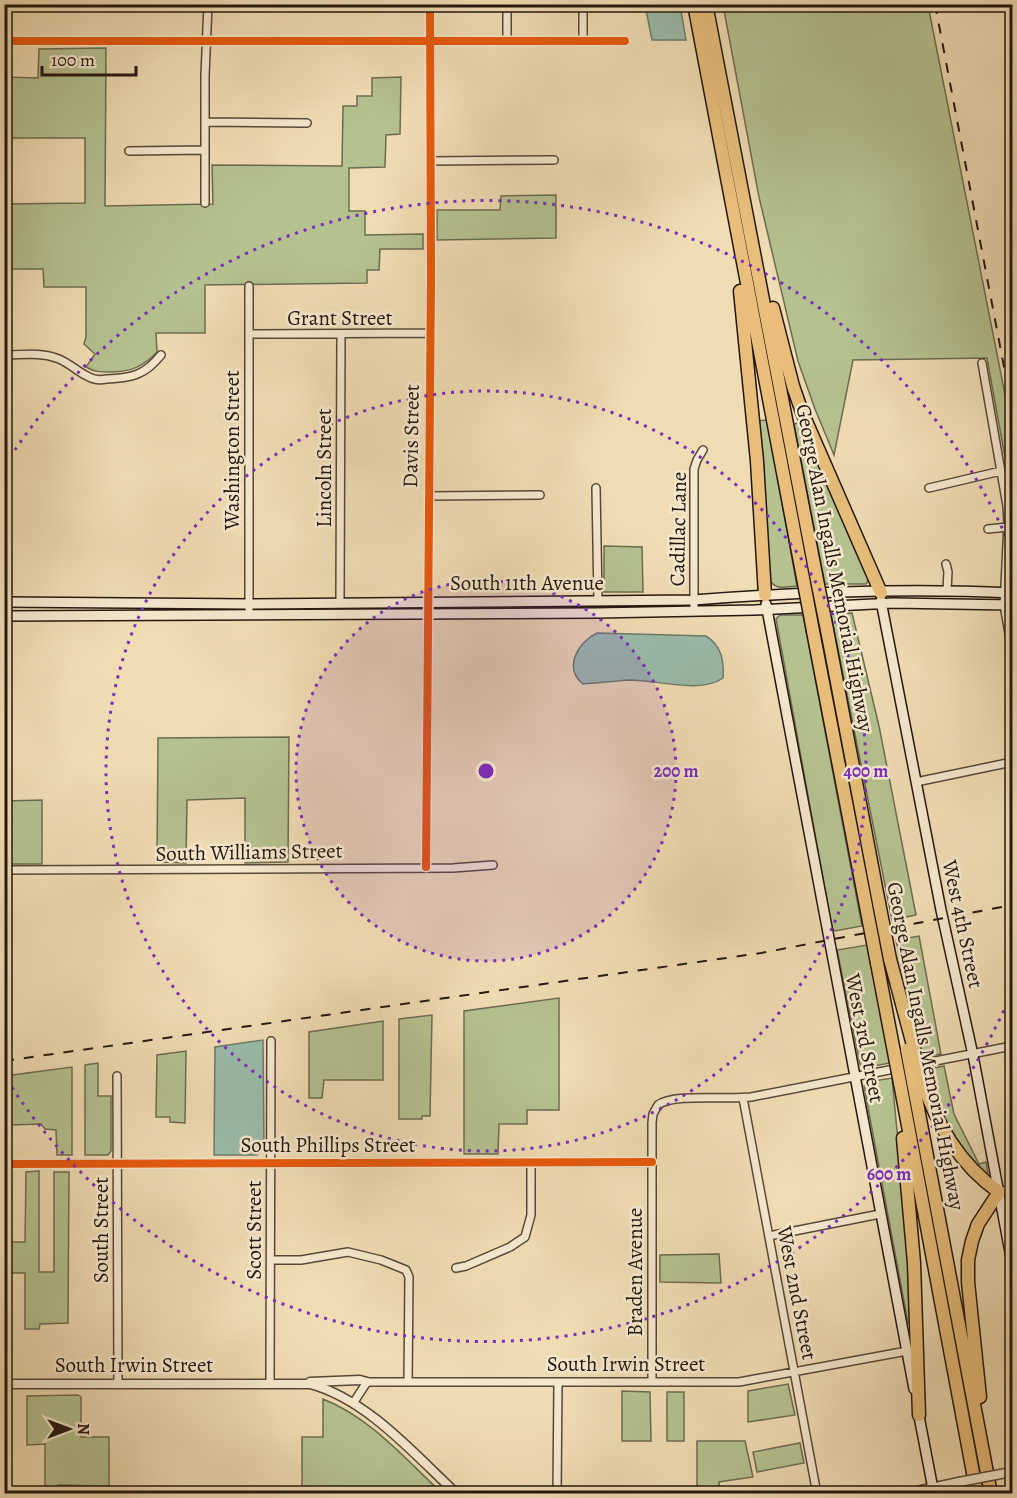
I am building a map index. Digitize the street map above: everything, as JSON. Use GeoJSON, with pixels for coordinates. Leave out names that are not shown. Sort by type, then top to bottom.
{"type":"FeatureCollection","features":[{"type":"Feature","properties":{"kind":"highway","name":"George Alan Ingalls Memorial Highway"},"geometry":{"type":"LineString","coordinates":[[694,4],[977,1494]]}},
{"type":"Feature","properties":{"kind":"highway","name":"George Alan Ingalls Memorial Highway"},"geometry":{"type":"LineString","coordinates":[[706,4],[890,959],[918,1081],[991,1494]]}},
{"type":"Feature","properties":{"kind":"highway"},"geometry":{"type":"LineString","coordinates":[[744,195],[794,386],[816,447],[881,599]]}},
{"type":"Feature","properties":{"kind":"highway"},"geometry":{"type":"LineString","coordinates":[[731,200],[754,416],[765,595]]}},
{"type":"Feature","properties":{"kind":"highway"},"geometry":{"type":"LineString","coordinates":[[918,1081],[951,1144],[976,1175],[999,1192],[976,1230],[970,1247],[968,1264],[983,1451]]}},
{"type":"Feature","properties":{"kind":"highway"},"geometry":{"type":"LineString","coordinates":[[900,1085],[914,1263],[919,1415]]}},
{"type":"Feature","properties":{"kind":"main road","name":"South 11th Avenue"},"geometry":{"type":"LineString","coordinates":[[4,616],[694,611],[766,609],[947,591],[1009,593]]}},
{"type":"Feature","properties":{"kind":"main road","name":"South 11th Avenue"},"geometry":{"type":"LineString","coordinates":[[4,602],[249,604],[693,600],[765,595],[1008,605]]}},
{"type":"Feature","properties":{"kind":"main road","name":"West 3rd Street"},"geometry":{"type":"LineString","coordinates":[[765,595],[933,1491]]}},
{"type":"Feature","properties":{"kind":"main road","name":"West 4th Street"},"geometry":{"type":"LineString","coordinates":[[881,599],[943,918],[973,1055],[1012,1263]]}},
{"type":"Feature","properties":{"kind":"street"},"geometry":{"type":"LineString","coordinates":[[205,203],[208,4]]}},
{"type":"Feature","properties":{"kind":"street","name":"Davis Street"},"geometry":{"type":"LineString","coordinates":[[426,867],[430,4]]}},
{"type":"Feature","properties":{"kind":"street"},"geometry":{"type":"LineString","coordinates":[[507,4],[507,40]]}},
{"type":"Feature","properties":{"kind":"street"},"geometry":{"type":"LineString","coordinates":[[583,4],[583,40]]}},
{"type":"Feature","properties":{"kind":"street"},"geometry":{"type":"LineString","coordinates":[[4,41],[624,41]]}},
{"type":"Feature","properties":{"kind":"street"},"geometry":{"type":"LineString","coordinates":[[205,122],[307,123]]}},
{"type":"Feature","properties":{"kind":"street"},"geometry":{"type":"LineString","coordinates":[[129,152],[205,150]]}},
{"type":"Feature","properties":{"kind":"street"},"geometry":{"type":"LineString","coordinates":[[431,161],[554,160]]}},
{"type":"Feature","properties":{"kind":"street","name":"Washington Street"},"geometry":{"type":"LineString","coordinates":[[249,286],[249,614]]}},
{"type":"Feature","properties":{"kind":"street","name":"Grant Street"},"geometry":{"type":"LineString","coordinates":[[249,334],[430,333]]}},
{"type":"Feature","properties":{"kind":"street","name":"Lincoln Street"},"geometry":{"type":"LineString","coordinates":[[339,602],[341,335]]}},
{"type":"Feature","properties":{"kind":"street"},"geometry":{"type":"LineString","coordinates":[[4,355],[47,355],[66,362],[90,378],[99,380],[134,376],[151,368],[161,356]]}},
{"type":"Feature","properties":{"kind":"street"},"geometry":{"type":"LineString","coordinates":[[982,363],[987,412],[1007,506],[1008,605],[1012,650]]}},
{"type":"Feature","properties":{"kind":"street","name":"Cadillac Lane"},"geometry":{"type":"LineString","coordinates":[[694,611],[694,469],[703,450]]}},
{"type":"Feature","properties":{"kind":"street"},"geometry":{"type":"LineString","coordinates":[[929,488],[1000,471]]}},
{"type":"Feature","properties":{"kind":"street"},"geometry":{"type":"LineString","coordinates":[[596,488],[598,600]]}},
{"type":"Feature","properties":{"kind":"street"},"geometry":{"type":"LineString","coordinates":[[429,496],[540,495]]}},
{"type":"Feature","properties":{"kind":"street"},"geometry":{"type":"LineString","coordinates":[[988,529],[1008,526]]}},
{"type":"Feature","properties":{"kind":"street"},"geometry":{"type":"LineString","coordinates":[[946,564],[947,591]]}},
{"type":"Feature","properties":{"kind":"street"},"geometry":{"type":"LineString","coordinates":[[916,782],[1012,762]]}},
{"type":"Feature","properties":{"kind":"street","name":"South Williams Street"},"geometry":{"type":"LineString","coordinates":[[4,870],[453,868],[493,865]]}},
{"type":"Feature","properties":{"kind":"street","name":"Scott Street"},"geometry":{"type":"LineString","coordinates":[[270,1383],[271,1041]]}},
{"type":"Feature","properties":{"kind":"street"},"geometry":{"type":"LineString","coordinates":[[652,1162],[652,1123],[656,1107],[660,1102],[673,1098],[743,1098],[1012,1046]]}},
{"type":"Feature","properties":{"kind":"street","name":"South Street"},"geometry":{"type":"LineString","coordinates":[[117,1076],[118,1384]]}},
{"type":"Feature","properties":{"kind":"street","name":"West 2nd Street"},"geometry":{"type":"LineString","coordinates":[[743,1098],[817,1494]]}},
{"type":"Feature","properties":{"kind":"street","name":"South Phillips Street"},"geometry":{"type":"LineString","coordinates":[[4,1164],[652,1162]]}},
{"type":"Feature","properties":{"kind":"street","name":"Braden Avenue"},"geometry":{"type":"LineString","coordinates":[[652,1162],[652,1382]]}},
{"type":"Feature","properties":{"kind":"street"},"geometry":{"type":"LineString","coordinates":[[456,1268],[510,1247],[525,1237],[531,1215],[531,1163]]}},
{"type":"Feature","properties":{"kind":"street"},"geometry":{"type":"LineString","coordinates":[[999,1192],[1012,1189]]}},
{"type":"Feature","properties":{"kind":"street"},"geometry":{"type":"LineString","coordinates":[[769,1236],[880,1214]]}},
{"type":"Feature","properties":{"kind":"street"},"geometry":{"type":"LineString","coordinates":[[271,1260],[301,1260],[348,1252],[381,1260],[406,1270],[409,1277],[408,1382]]}},
{"type":"Feature","properties":{"kind":"street","name":"South Irwin Street"},"geometry":{"type":"LineString","coordinates":[[366,1382],[739,1382],[907,1351]]}},
{"type":"Feature","properties":{"kind":"street"},"geometry":{"type":"LineString","coordinates":[[300,1384],[360,1380],[366,1382],[354,1402]]}},
{"type":"Feature","properties":{"kind":"street"},"geometry":{"type":"LineString","coordinates":[[557,1494],[558,1383]]}},
{"type":"Feature","properties":{"kind":"street","name":"South Irwin Street"},"geometry":{"type":"LineString","coordinates":[[4,1384],[300,1384]]}},
{"type":"Feature","properties":{"kind":"street"},"geometry":{"type":"LineString","coordinates":[[300,1384],[330,1390],[354,1402],[457,1494]]}},
{"type":"Feature","properties":{"kind":"street"},"geometry":{"type":"LineString","coordinates":[[903,1494],[933,1491],[959,1482],[1009,1473]]}},
{"type":"Feature","properties":{"kind":"green space"},"geometry":{"type":"Polygon","coordinates":[[[723,5],[928,5],[1012,430],[1012,496],[987,358],[853,360],[834,455],[798,361],[759,197],[723,5]]]}},
{"type":"Feature","properties":{"kind":"green space"},"geometry":{"type":"Polygon","coordinates":[[[106,48],[105,206],[213,204],[212,165],[342,166],[343,106],[357,106],[357,96],[372,96],[372,78],[401,77],[400,134],[386,135],[385,167],[349,168],[349,211],[365,211],[365,235],[423,234],[423,249],[380,249],[379,270],[367,270],[367,283],[205,285],[205,333],[156,333],[157,352],[141,365],[130,370],[104,372],[86,367],[95,354],[84,344],[86,287],[44,287],[43,269],[5,269],[4,204],[85,203],[85,138],[5,138],[5,77],[38,78],[39,49],[106,48]]]}},
{"type":"Feature","properties":{"kind":"green space"},"geometry":{"type":"Polygon","coordinates":[[[556,195],[556,238],[437,240],[437,210],[500,210],[501,196],[556,195]]]}},
{"type":"Feature","properties":{"kind":"green space"},"geometry":{"type":"Polygon","coordinates":[[[767,420],[797,586],[776,586],[769,577],[757,421],[767,420]]]}},
{"type":"Feature","properties":{"kind":"green space"},"geometry":{"type":"Polygon","coordinates":[[[803,422],[869,579],[866,584],[825,584],[794,424],[803,422]]]}},
{"type":"Feature","properties":{"kind":"green space"},"geometry":{"type":"Polygon","coordinates":[[[604,546],[642,547],[643,592],[604,592],[604,546]]]}},
{"type":"Feature","properties":{"kind":"green space"},"geometry":{"type":"Polygon","coordinates":[[[852,613],[879,726],[916,915],[892,920],[831,614],[852,613]]]}},
{"type":"Feature","properties":{"kind":"green space"},"geometry":{"type":"Polygon","coordinates":[[[780,615],[803,615],[862,926],[835,931],[832,928],[776,619],[780,615]]]}},
{"type":"Feature","properties":{"kind":"green space"},"geometry":{"type":"Polygon","coordinates":[[[289,737],[288,862],[245,863],[245,798],[187,800],[186,863],[157,862],[158,738],[289,737]]]}},
{"type":"Feature","properties":{"kind":"green space"},"geometry":{"type":"Polygon","coordinates":[[[42,800],[42,864],[5,864],[5,801],[42,800]]]}},
{"type":"Feature","properties":{"kind":"green space"},"geometry":{"type":"Polygon","coordinates":[[[919,936],[941,1054],[921,1057],[896,940],[919,936]]]}},
{"type":"Feature","properties":{"kind":"green space"},"geometry":{"type":"Polygon","coordinates":[[[867,945],[890,1063],[863,1068],[860,1064],[837,950],[867,945]]]}},
{"type":"Feature","properties":{"kind":"green space"},"geometry":{"type":"Polygon","coordinates":[[[559,998],[559,1110],[527,1110],[527,1124],[499,1124],[498,1154],[464,1154],[464,1011],[559,998]]]}},
{"type":"Feature","properties":{"kind":"green space"},"geometry":{"type":"Polygon","coordinates":[[[432,1015],[430,1116],[422,1116],[422,1119],[399,1119],[399,1019],[432,1015]]]}},
{"type":"Feature","properties":{"kind":"green space"},"geometry":{"type":"Polygon","coordinates":[[[383,1021],[383,1080],[324,1080],[322,1098],[309,1098],[309,1032],[383,1021]]]}},
{"type":"Feature","properties":{"kind":"green space"},"geometry":{"type":"Polygon","coordinates":[[[186,1051],[185,1123],[170,1122],[170,1117],[156,1117],[157,1055],[186,1051]]]}},
{"type":"Feature","properties":{"kind":"green space"},"geometry":{"type":"Polygon","coordinates":[[[98,1063],[98,1096],[111,1096],[111,1151],[108,1155],[85,1155],[85,1065],[98,1063]]]}},
{"type":"Feature","properties":{"kind":"green space"},"geometry":{"type":"Polygon","coordinates":[[[944,1066],[954,1114],[979,1164],[986,1162],[988,1174],[986,1176],[951,1135],[934,1102],[925,1070],[944,1066]]]}},
{"type":"Feature","properties":{"kind":"green space"},"geometry":{"type":"Polygon","coordinates":[[[72,1067],[72,1155],[57,1155],[56,1130],[45,1129],[41,1124],[11,1125],[11,1155],[5,1155],[5,1076],[72,1067]]]}},
{"type":"Feature","properties":{"kind":"green space"},"geometry":{"type":"Polygon","coordinates":[[[892,1078],[905,1215],[911,1323],[908,1323],[864,1086],[867,1082],[892,1078]]]}},
{"type":"Feature","properties":{"kind":"green space"},"geometry":{"type":"Polygon","coordinates":[[[5,1171],[11,1171],[11,1223],[5,1223],[5,1171]]]}},
{"type":"Feature","properties":{"kind":"green space"},"geometry":{"type":"Polygon","coordinates":[[[39,1171],[39,1272],[54,1272],[54,1172],[69,1172],[68,1323],[40,1324],[39,1329],[25,1329],[25,1273],[5,1273],[5,1242],[25,1242],[26,1172],[39,1171]]]}},
{"type":"Feature","properties":{"kind":"green space"},"geometry":{"type":"Polygon","coordinates":[[[719,1254],[721,1283],[660,1282],[660,1255],[719,1254]]]}},
{"type":"Feature","properties":{"kind":"green space"},"geometry":{"type":"Polygon","coordinates":[[[788,1384],[795,1415],[748,1422],[748,1391],[788,1384]]]}},
{"type":"Feature","properties":{"kind":"green space"},"geometry":{"type":"Polygon","coordinates":[[[622,1391],[650,1392],[651,1441],[622,1441],[622,1391]]]}},
{"type":"Feature","properties":{"kind":"green space"},"geometry":{"type":"Polygon","coordinates":[[[667,1392],[684,1392],[684,1441],[667,1441],[667,1392]]]}},
{"type":"Feature","properties":{"kind":"green space"},"geometry":{"type":"Polygon","coordinates":[[[78,1395],[81,1397],[81,1437],[109,1437],[109,1486],[58,1485],[58,1493],[45,1493],[45,1444],[27,1445],[27,1396],[78,1395]]]}},
{"type":"Feature","properties":{"kind":"green space"},"geometry":{"type":"Polygon","coordinates":[[[323,1399],[357,1417],[372,1428],[442,1493],[302,1493],[302,1437],[323,1437],[323,1399]]]}},
{"type":"Feature","properties":{"kind":"green space"},"geometry":{"type":"Polygon","coordinates":[[[697,1441],[745,1441],[753,1477],[719,1482],[720,1493],[697,1493],[697,1441]]]}},
{"type":"Feature","properties":{"kind":"green space"},"geometry":{"type":"Polygon","coordinates":[[[800,1443],[804,1463],[757,1472],[753,1452],[800,1443]]]}},
{"type":"Feature","properties":{"kind":"shaded area"},"geometry":{"type":"Polygon","coordinates":[[[645,5],[680,5],[686,40],[652,40],[645,5]]]}},
{"type":"Feature","properties":{"kind":"shaded area"},"geometry":{"type":"Polygon","coordinates":[[[597,633],[706,636],[719,649],[723,678],[714,683],[691,686],[630,680],[583,684],[574,671],[575,656],[584,643],[597,633]]]}},
{"type":"Feature","properties":{"kind":"shaded area"},"geometry":{"type":"Polygon","coordinates":[[[263,1040],[264,1148],[257,1155],[214,1155],[215,1047],[263,1040]]]}},
{"type":"Feature","properties":{"kind":"railway"},"geometry":{"type":"LineString","coordinates":[[935,4],[1012,409]]}},
{"type":"Feature","properties":{"kind":"railway"},"geometry":{"type":"LineString","coordinates":[[4,1061],[761,953],[1012,905]]}},
{"type":"Feature","properties":{"kind":"cycle path"},"geometry":{"type":"LineString","coordinates":[[426,867],[431,277],[430,4]]}},
{"type":"Feature","properties":{"kind":"cycle path"},"geometry":{"type":"LineString","coordinates":[[4,41],[625,41]]}},
{"type":"Feature","properties":{"kind":"cycle path"},"geometry":{"type":"LineString","coordinates":[[4,1164],[652,1162]]}}]}
